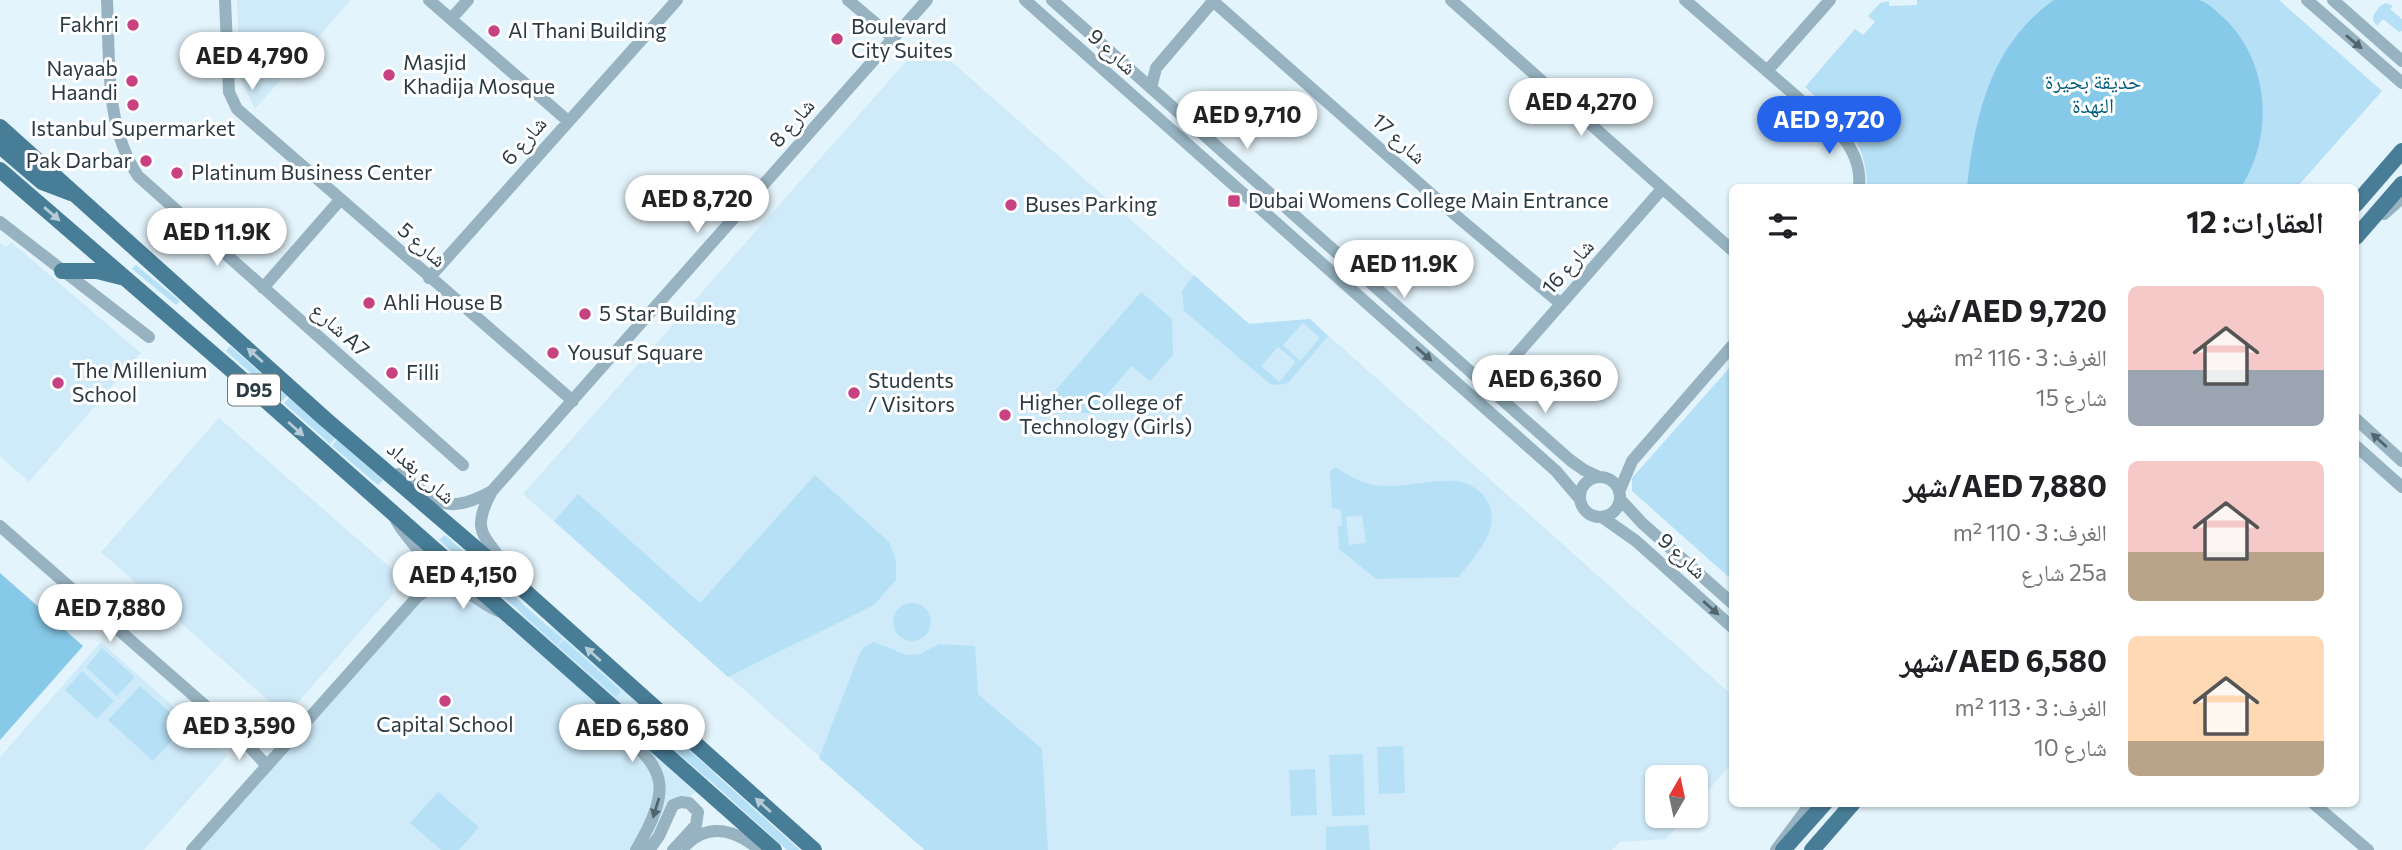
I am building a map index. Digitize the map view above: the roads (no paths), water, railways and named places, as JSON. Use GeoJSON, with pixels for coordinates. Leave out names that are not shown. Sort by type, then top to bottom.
{"type":"FeatureCollection","features":[{"type":"Feature","properties":{"kind":"main road","name":"شارع بغداد"},"geometry":{"type":"LineString","coordinates":[[0,127],[814,850]]}},
{"type":"Feature","properties":{"kind":"main road"},"geometry":{"type":"LineString","coordinates":[[0,146],[42,182],[77,194]]}},
{"type":"Feature","properties":{"kind":"main road"},"geometry":{"type":"LineString","coordinates":[[2359,200],[2402,151]]}},
{"type":"Feature","properties":{"kind":"main road","name":"D95"},"geometry":{"type":"LineString","coordinates":[[0,170],[774,850]]}},
{"type":"Feature","properties":{"kind":"main road"},"geometry":{"type":"LineString","coordinates":[[2361,231],[2402,184]]}},
{"type":"Feature","properties":{"kind":"main road"},"geometry":{"type":"LineString","coordinates":[[61,271],[97,271],[127,279]]}},
{"type":"Feature","properties":{"kind":"main road"},"geometry":{"type":"LineString","coordinates":[[1783,850],[1821,807]]}},
{"type":"Feature","properties":{"kind":"main road"},"geometry":{"type":"LineString","coordinates":[[1816,847],[1850,807]]}},
{"type":"Feature","properties":{"kind":"street","name":"شارع A7"},"geometry":{"type":"LineString","coordinates":[[107,0],[114,118],[120,141],[138,176],[463,465]]}},
{"type":"Feature","properties":{"kind":"street","name":"شارع 5"},"geometry":{"type":"LineString","coordinates":[[225,0],[230,98],[237,109],[573,401]]}},
{"type":"Feature","properties":{"kind":"street"},"geometry":{"type":"LineString","coordinates":[[429,0],[568,121]]}},
{"type":"Feature","properties":{"kind":"street"},"geometry":{"type":"LineString","coordinates":[[451,19],[468,0]]}},
{"type":"Feature","properties":{"kind":"street","name":"شارع 6"},"geometry":{"type":"LineString","coordinates":[[429,278],[677,0]]}},
{"type":"Feature","properties":{"kind":"street"},"geometry":{"type":"LineString","coordinates":[[848,0],[893,38]]}},
{"type":"Feature","properties":{"kind":"street","name":"شارع 8"},"geometry":{"type":"LineString","coordinates":[[509,577],[502,561],[487,544],[482,532],[482,513],[492,491],[927,0]]}},
{"type":"Feature","properties":{"kind":"street","name":"شارع 9"},"geometry":{"type":"LineString","coordinates":[[1025,0],[1556,471],[1579,498]]}},
{"type":"Feature","properties":{"kind":"street","name":"شارع 9"},"geometry":{"type":"LineString","coordinates":[[1052,0],[1577,465],[1603,477]]}},
{"type":"Feature","properties":{"kind":"street"},"geometry":{"type":"LineString","coordinates":[[1451,0],[1729,247]]}},
{"type":"Feature","properties":{"kind":"street"},"geometry":{"type":"LineString","coordinates":[[1685,0],[1842,136],[1852,149],[1859,172],[1859,184]]}},
{"type":"Feature","properties":{"kind":"street"},"geometry":{"type":"LineString","coordinates":[[1767,71],[1830,0]]}},
{"type":"Feature","properties":{"kind":"street"},"geometry":{"type":"LineString","coordinates":[[2307,0],[2402,83]]}},
{"type":"Feature","properties":{"kind":"street"},"geometry":{"type":"LineString","coordinates":[[2333,0],[2402,61]]}},
{"type":"Feature","properties":{"kind":"street"},"geometry":{"type":"LineString","coordinates":[[1151,88],[1156,68],[1213,1]]}},
{"type":"Feature","properties":{"kind":"street","name":"شارع 17"},"geometry":{"type":"LineString","coordinates":[[1213,1],[1447,208],[1561,304]]}},
{"type":"Feature","properties":{"kind":"street"},"geometry":{"type":"LineString","coordinates":[[1137,75],[1156,68]]}},
{"type":"Feature","properties":{"kind":"street"},"geometry":{"type":"LineString","coordinates":[[1825,122],[1847,156],[1851,184]]}},
{"type":"Feature","properties":{"kind":"street"},"geometry":{"type":"LineString","coordinates":[[2387,167],[2402,139]]}},
{"type":"Feature","properties":{"kind":"street","name":"شارع 16"},"geometry":{"type":"LineString","coordinates":[[1503,370],[1662,189]]}},
{"type":"Feature","properties":{"kind":"street"},"geometry":{"type":"LineString","coordinates":[[2361,231],[2402,198]]}},
{"type":"Feature","properties":{"kind":"street"},"geometry":{"type":"LineString","coordinates":[[263,288],[340,200]]}},
{"type":"Feature","properties":{"kind":"street"},"geometry":{"type":"LineString","coordinates":[[0,222],[149,337]]}},
{"type":"Feature","properties":{"kind":"street"},"geometry":{"type":"LineString","coordinates":[[1368,305],[1389,310],[1411,327],[1432,336]]}},
{"type":"Feature","properties":{"kind":"street"},"geometry":{"type":"LineString","coordinates":[[1632,461],[1614,511],[1602,517],[1595,517],[1584,510],[1579,498],[1587,481],[1603,477],[1632,461],[1729,349]]}},
{"type":"Feature","properties":{"kind":"street"},"geometry":{"type":"LineString","coordinates":[[1476,376],[1490,376],[1503,370]]}},
{"type":"Feature","properties":{"kind":"street"},"geometry":{"type":"LineString","coordinates":[[1499,396],[1503,370]]}},
{"type":"Feature","properties":{"kind":"street"},"geometry":{"type":"LineString","coordinates":[[2359,422],[2402,461]]}},
{"type":"Feature","properties":{"kind":"street","name":"شارع 8"},"geometry":{"type":"LineString","coordinates":[[361,449],[442,502],[466,504],[492,491]]}},
{"type":"Feature","properties":{"kind":"street"},"geometry":{"type":"LineString","coordinates":[[2359,449],[2402,487]]}},
{"type":"Feature","properties":{"kind":"street"},"geometry":{"type":"LineString","coordinates":[[1603,477],[1617,486],[1620,496]]}},
{"type":"Feature","properties":{"kind":"street","name":"شارع 9"},"geometry":{"type":"LineString","coordinates":[[1620,496],[1642,523],[1729,600]]}},
{"type":"Feature","properties":{"kind":"street"},"geometry":{"type":"LineString","coordinates":[[394,514],[404,534],[426,564],[426,579],[418,596]]}},
{"type":"Feature","properties":{"kind":"street","name":"شارع 9"},"geometry":{"type":"LineString","coordinates":[[1602,517],[1636,541],[1729,624]]}},
{"type":"Feature","properties":{"kind":"street"},"geometry":{"type":"LineString","coordinates":[[0,526],[270,762]]}},
{"type":"Feature","properties":{"kind":"street"},"geometry":{"type":"LineString","coordinates":[[192,850],[418,596],[434,586],[448,584],[490,608],[505,612]]}},
{"type":"Feature","properties":{"kind":"street"},"geometry":{"type":"LineString","coordinates":[[594,690],[610,715],[647,756],[658,775],[659,802],[636,850]]}},
{"type":"Feature","properties":{"kind":"street"},"geometry":{"type":"LineString","coordinates":[[649,850],[659,836],[670,808],[677,803],[689,803],[698,812],[698,821],[673,850]]}},
{"type":"Feature","properties":{"kind":"street"},"geometry":{"type":"LineString","coordinates":[[1776,850],[1808,807]]}},
{"type":"Feature","properties":{"kind":"street"},"geometry":{"type":"LineString","coordinates":[[2318,807],[2368,850]]}},
{"type":"Feature","properties":{"kind":"street"},"geometry":{"type":"LineString","coordinates":[[681,850],[695,837],[716,830],[738,835],[760,850]]}},
{"type":"Feature","properties":{"kind":"place","name":"Fakhri"},"geometry":{"type":"Point","coordinates":[133,25]}},
{"type":"Feature","properties":{"kind":"place","name":"Al Thani Building"},"geometry":{"type":"Point","coordinates":[494,31]}},
{"type":"Feature","properties":{"kind":"place","name":"Boulevard City Suites"},"geometry":{"type":"Point","coordinates":[837,39]}},
{"type":"Feature","properties":{"kind":"place","name":"Masjid Khadija Mosque"},"geometry":{"type":"Point","coordinates":[389,75]}},
{"type":"Feature","properties":{"kind":"place","name":"Nayaab Haandi"},"geometry":{"type":"Point","coordinates":[132,81]}},
{"type":"Feature","properties":{"kind":"place","name":"Istanbul Supermarket"},"geometry":{"type":"Point","coordinates":[133,105]}},
{"type":"Feature","properties":{"kind":"place","name":"Pak Darbar"},"geometry":{"type":"Point","coordinates":[146,161]}},
{"type":"Feature","properties":{"kind":"place","name":"Platinum Business Center"},"geometry":{"type":"Point","coordinates":[177,173]}},
{"type":"Feature","properties":{"kind":"place","name":"Dubai Womens College Main Entrance"},"geometry":{"type":"Point","coordinates":[1234,201]}},
{"type":"Feature","properties":{"kind":"place","name":"Buses Parking"},"geometry":{"type":"Point","coordinates":[1011,205]}},
{"type":"Feature","properties":{"kind":"place","name":"Ahli House B"},"geometry":{"type":"Point","coordinates":[369,303]}},
{"type":"Feature","properties":{"kind":"place","name":"5 Star Building"},"geometry":{"type":"Point","coordinates":[585,314]}},
{"type":"Feature","properties":{"kind":"place","name":"Yousuf Square"},"geometry":{"type":"Point","coordinates":[553,353]}},
{"type":"Feature","properties":{"kind":"place","name":"Filli"},"geometry":{"type":"Point","coordinates":[392,373]}},
{"type":"Feature","properties":{"kind":"place","name":"The Millenium School"},"geometry":{"type":"Point","coordinates":[58,383]}},
{"type":"Feature","properties":{"kind":"place","name":"Students / Visitors"},"geometry":{"type":"Point","coordinates":[854,393]}},
{"type":"Feature","properties":{"kind":"place","name":"Higher College of Technology (Girls)"},"geometry":{"type":"Point","coordinates":[1005,415]}},
{"type":"Feature","properties":{"kind":"place","name":"Capital School"},"geometry":{"type":"Point","coordinates":[445,701]}},
{"type":"Feature","properties":{"kind":"park label","name":"حديقة بحيرة النهدة"},"geometry":{"type":"Point","coordinates":[2093,94]}}]}
